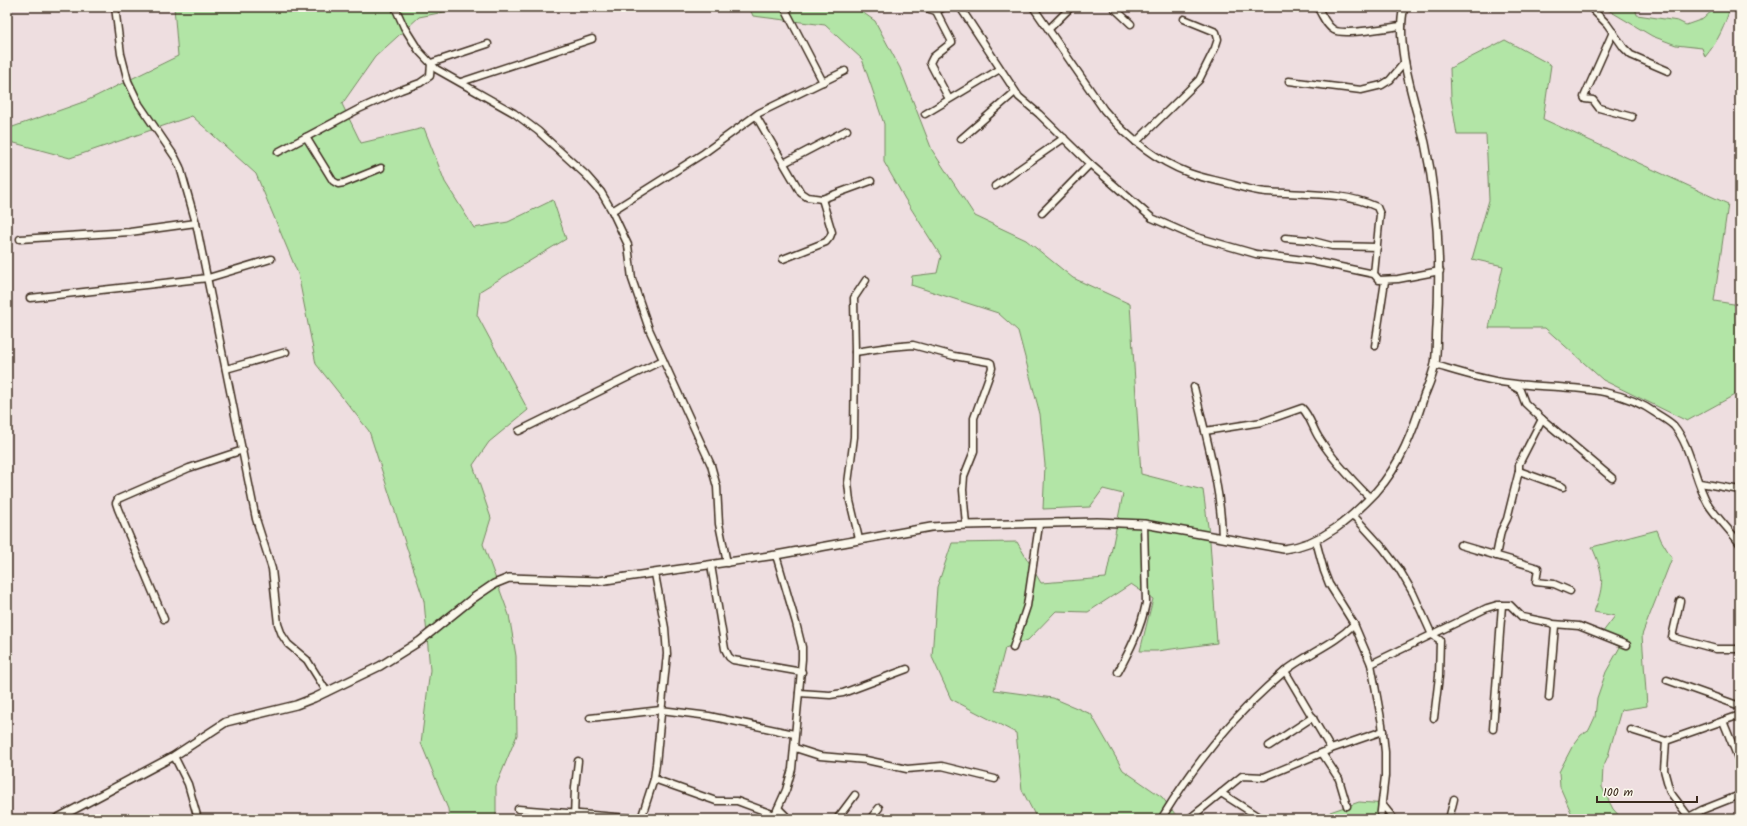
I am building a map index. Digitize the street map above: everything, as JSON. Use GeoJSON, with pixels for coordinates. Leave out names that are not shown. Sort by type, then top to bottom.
{"type":"FeatureCollection","features":[{"type":"Feature","properties":{"kind":"street"},"geometry":{"type":"LineString","coordinates":[[115,7],[121,54],[128,81],[139,104],[171,150],[180,167],[196,223],[258,526],[272,569],[280,629],[288,644],[311,665],[327,692]]}},
{"type":"Feature","properties":{"kind":"street"},"geometry":{"type":"LineString","coordinates":[[395,7],[404,27],[419,51],[436,68],[514,112],[538,131],[586,175],[601,192],[612,211],[630,251],[631,274],[649,329],[715,477],[719,524],[727,563]]}},
{"type":"Feature","properties":{"kind":"street"},"geometry":{"type":"LineString","coordinates":[[784,7],[822,82]]}},
{"type":"Feature","properties":{"kind":"street"},"geometry":{"type":"LineString","coordinates":[[922,7],[936,11],[945,7]]}},
{"type":"Feature","properties":{"kind":"street"},"geometry":{"type":"LineString","coordinates":[[960,7],[1015,92],[1090,164],[1152,218],[1193,236],[1256,254],[1312,261],[1374,274],[1379,280],[1385,281],[1440,272]]}},
{"type":"Feature","properties":{"kind":"street"},"geometry":{"type":"LineString","coordinates":[[1033,7],[1104,110],[1117,125],[1136,142],[1168,163],[1197,175],[1263,192],[1331,196],[1377,207],[1380,214],[1374,274]]}},
{"type":"Feature","properties":{"kind":"street"},"geometry":{"type":"LineString","coordinates":[[1049,29],[1071,7]]}},
{"type":"Feature","properties":{"kind":"street"},"geometry":{"type":"LineString","coordinates":[[1113,7],[1131,24]]}},
{"type":"Feature","properties":{"kind":"street"},"geometry":{"type":"LineString","coordinates":[[1318,7],[1329,26],[1340,32],[1364,31],[1402,26]]}},
{"type":"Feature","properties":{"kind":"street"},"geometry":{"type":"LineString","coordinates":[[56,819],[174,756],[226,722],[278,710],[327,692],[380,666],[409,648],[472,599],[502,580],[509,578],[599,581],[727,563],[931,527],[966,525],[1040,525],[1097,522],[1144,524],[1284,549],[1298,547],[1316,541],[1341,526],[1383,484],[1400,458],[1411,435],[1435,365],[1440,272],[1430,170],[1405,62],[1402,26],[1404,7]]}},
{"type":"Feature","properties":{"kind":"street"},"geometry":{"type":"LineString","coordinates":[[1590,7],[1613,32],[1631,55],[1668,71]]}},
{"type":"Feature","properties":{"kind":"street"},"geometry":{"type":"LineString","coordinates":[[936,11],[952,42],[933,57],[930,63],[949,100]]}},
{"type":"Feature","properties":{"kind":"street"},"geometry":{"type":"LineString","coordinates":[[1136,142],[1199,80],[1204,74],[1215,48],[1218,38],[1216,32],[1184,19]]}},
{"type":"Feature","properties":{"kind":"street"},"geometry":{"type":"LineString","coordinates":[[1613,32],[1584,97],[1585,99],[1594,100],[1599,108],[1632,117]]}},
{"type":"Feature","properties":{"kind":"street"},"geometry":{"type":"LineString","coordinates":[[461,82],[592,39]]}},
{"type":"Feature","properties":{"kind":"street"},"geometry":{"type":"LineString","coordinates":[[431,63],[488,44]]}},
{"type":"Feature","properties":{"kind":"street"},"geometry":{"type":"LineString","coordinates":[[1289,81],[1361,90],[1382,85],[1390,80],[1405,62]]}},
{"type":"Feature","properties":{"kind":"street"},"geometry":{"type":"LineString","coordinates":[[278,152],[360,109],[400,90],[420,83],[430,76],[431,63]]}},
{"type":"Feature","properties":{"kind":"street"},"geometry":{"type":"LineString","coordinates":[[925,114],[1000,69]]}},
{"type":"Feature","properties":{"kind":"street"},"geometry":{"type":"LineString","coordinates":[[612,211],[704,153],[756,116],[845,71]]}},
{"type":"Feature","properties":{"kind":"street"},"geometry":{"type":"LineString","coordinates":[[961,139],[1015,92]]}},
{"type":"Feature","properties":{"kind":"street"},"geometry":{"type":"LineString","coordinates":[[756,116],[801,192],[807,198],[822,199],[871,181]]}},
{"type":"Feature","properties":{"kind":"street"},"geometry":{"type":"LineString","coordinates":[[784,163],[847,130]]}},
{"type":"Feature","properties":{"kind":"street"},"geometry":{"type":"LineString","coordinates":[[306,137],[333,181],[338,184],[381,168]]}},
{"type":"Feature","properties":{"kind":"street"},"geometry":{"type":"LineString","coordinates":[[995,186],[1064,138]]}},
{"type":"Feature","properties":{"kind":"street"},"geometry":{"type":"LineString","coordinates":[[1042,213],[1090,164]]}},
{"type":"Feature","properties":{"kind":"street"},"geometry":{"type":"LineString","coordinates":[[783,259],[826,242],[830,237],[832,232],[822,199]]}},
{"type":"Feature","properties":{"kind":"street"},"geometry":{"type":"LineString","coordinates":[[20,239],[130,232],[196,223]]}},
{"type":"Feature","properties":{"kind":"street"},"geometry":{"type":"LineString","coordinates":[[1285,238],[1309,240],[1332,246],[1377,247]]}},
{"type":"Feature","properties":{"kind":"street"},"geometry":{"type":"LineString","coordinates":[[30,298],[208,278],[271,259]]}},
{"type":"Feature","properties":{"kind":"street"},"geometry":{"type":"LineString","coordinates":[[860,539],[850,501],[848,483],[854,437],[854,298],[866,280]]}},
{"type":"Feature","properties":{"kind":"street"},"geometry":{"type":"LineString","coordinates":[[1375,346],[1385,281]]}},
{"type":"Feature","properties":{"kind":"street"},"geometry":{"type":"LineString","coordinates":[[855,352],[914,345],[954,356],[989,362],[991,364],[992,368],[974,418],[974,451],[964,476],[963,490],[966,525]]}},
{"type":"Feature","properties":{"kind":"street"},"geometry":{"type":"LineString","coordinates":[[226,369],[286,352]]}},
{"type":"Feature","properties":{"kind":"street"},"geometry":{"type":"LineString","coordinates":[[519,431],[663,360]]}},
{"type":"Feature","properties":{"kind":"street"},"geometry":{"type":"LineString","coordinates":[[1435,365],[1489,380],[1508,383],[1576,387],[1599,390],[1624,397],[1646,406],[1669,422],[1676,429],[1692,462],[1708,503],[1740,544]]}},
{"type":"Feature","properties":{"kind":"street"},"geometry":{"type":"LineString","coordinates":[[1508,383],[1520,390],[1525,403],[1542,419],[1612,478]]}},
{"type":"Feature","properties":{"kind":"street"},"geometry":{"type":"LineString","coordinates":[[1194,387],[1218,489],[1222,514],[1222,537]]}},
{"type":"Feature","properties":{"kind":"street"},"geometry":{"type":"LineString","coordinates":[[1205,431],[1262,422],[1302,408],[1318,438],[1347,475],[1370,498]]}},
{"type":"Feature","properties":{"kind":"street"},"geometry":{"type":"LineString","coordinates":[[1496,556],[1501,531],[1507,519],[1519,471],[1519,464],[1542,419]]}},
{"type":"Feature","properties":{"kind":"street"},"geometry":{"type":"LineString","coordinates":[[164,619],[116,503],[118,499],[189,468],[243,450]]}},
{"type":"Feature","properties":{"kind":"street"},"geometry":{"type":"LineString","coordinates":[[1519,471],[1563,487]]}},
{"type":"Feature","properties":{"kind":"street"},"geometry":{"type":"LineString","coordinates":[[1700,483],[1740,490]]}},
{"type":"Feature","properties":{"kind":"street"},"geometry":{"type":"LineString","coordinates":[[1353,515],[1383,548],[1399,569],[1413,593],[1432,635],[1440,640],[1439,676],[1434,718]]}},
{"type":"Feature","properties":{"kind":"street"},"geometry":{"type":"LineString","coordinates":[[1118,672],[1134,641],[1146,603],[1144,524]]}},
{"type":"Feature","properties":{"kind":"street"},"geometry":{"type":"LineString","coordinates":[[1013,648],[1027,606],[1040,525]]}},
{"type":"Feature","properties":{"kind":"street"},"geometry":{"type":"LineString","coordinates":[[1316,541],[1329,584],[1354,624],[1371,664],[1383,731],[1386,764],[1380,819]]}},
{"type":"Feature","properties":{"kind":"street"},"geometry":{"type":"LineString","coordinates":[[1460,545],[1538,568],[1536,582],[1554,584],[1570,591]]}},
{"type":"Feature","properties":{"kind":"street"},"geometry":{"type":"LineString","coordinates":[[654,779],[716,800],[737,801],[774,817],[786,790],[792,769],[795,748],[794,734],[802,672],[802,647],[776,555]]}},
{"type":"Feature","properties":{"kind":"street"},"geometry":{"type":"LineString","coordinates":[[711,565],[725,650],[729,658],[733,660],[802,672]]}},
{"type":"Feature","properties":{"kind":"street"},"geometry":{"type":"LineString","coordinates":[[518,809],[574,817],[641,819],[654,779],[667,654],[665,628],[655,574]]}},
{"type":"Feature","properties":{"kind":"street"},"geometry":{"type":"LineString","coordinates":[[1680,601],[1672,637],[1716,649],[1740,649]]}},
{"type":"Feature","properties":{"kind":"street"},"geometry":{"type":"LineString","coordinates":[[1493,729],[1502,605]]}},
{"type":"Feature","properties":{"kind":"street"},"geometry":{"type":"LineString","coordinates":[[1371,664],[1487,608],[1502,605],[1512,606],[1524,618],[1554,624],[1579,626],[1628,645]]}},
{"type":"Feature","properties":{"kind":"street"},"geometry":{"type":"LineString","coordinates":[[1163,816],[1199,763],[1230,723],[1285,671],[1336,640],[1354,624]]}},
{"type":"Feature","properties":{"kind":"street"},"geometry":{"type":"LineString","coordinates":[[1549,698],[1555,629],[1554,624]]}},
{"type":"Feature","properties":{"kind":"street"},"geometry":{"type":"LineString","coordinates":[[799,693],[830,695],[843,693],[907,669]]}},
{"type":"Feature","properties":{"kind":"street"},"geometry":{"type":"LineString","coordinates":[[1285,671],[1331,749]]}},
{"type":"Feature","properties":{"kind":"street"},"geometry":{"type":"LineString","coordinates":[[1667,680],[1740,706]]}},
{"type":"Feature","properties":{"kind":"street"},"geometry":{"type":"LineString","coordinates":[[590,718],[661,710],[709,716],[794,734]]}},
{"type":"Feature","properties":{"kind":"street"},"geometry":{"type":"LineString","coordinates":[[1632,730],[1666,741],[1740,715]]}},
{"type":"Feature","properties":{"kind":"street"},"geometry":{"type":"LineString","coordinates":[[1269,746],[1313,717]]}},
{"type":"Feature","properties":{"kind":"street"},"geometry":{"type":"LineString","coordinates":[[1723,721],[1740,763]]}},
{"type":"Feature","properties":{"kind":"street"},"geometry":{"type":"LineString","coordinates":[[1189,819],[1242,776],[1264,777],[1331,749],[1383,731]]}},
{"type":"Feature","properties":{"kind":"street"},"geometry":{"type":"LineString","coordinates":[[1666,741],[1664,770],[1670,792],[1689,817],[1702,810],[1740,795]]}},
{"type":"Feature","properties":{"kind":"street"},"geometry":{"type":"LineString","coordinates":[[795,748],[820,756],[866,760],[907,770],[942,766],[995,779]]}},
{"type":"Feature","properties":{"kind":"street"},"geometry":{"type":"LineString","coordinates":[[1322,753],[1339,779],[1347,806]]}},
{"type":"Feature","properties":{"kind":"street"},"geometry":{"type":"LineString","coordinates":[[174,756],[188,784],[198,819]]}},
{"type":"Feature","properties":{"kind":"street"},"geometry":{"type":"LineString","coordinates":[[574,817],[578,761]]}},
{"type":"Feature","properties":{"kind":"street"},"geometry":{"type":"LineString","coordinates":[[1221,793],[1262,819]]}},
{"type":"Feature","properties":{"kind":"street"},"geometry":{"type":"LineString","coordinates":[[838,819],[855,795]]}},
{"type":"Feature","properties":{"kind":"street"},"geometry":{"type":"LineString","coordinates":[[1449,819],[1454,799]]}},
{"type":"Feature","properties":{"kind":"street"},"geometry":{"type":"LineString","coordinates":[[1382,804],[1394,819]]}},
{"type":"Feature","properties":{"kind":"street"},"geometry":{"type":"LineString","coordinates":[[778,808],[789,819]]}},
{"type":"Feature","properties":{"kind":"street"},"geometry":{"type":"LineString","coordinates":[[870,819],[879,808]]}},
{"type":"Feature","properties":{"kind":"green space"},"geometry":{"type":"Polygon","coordinates":[[[174,7],[469,7],[419,17],[375,57],[342,104],[361,143],[424,128],[445,182],[474,228],[508,222],[553,200],[566,239],[480,291],[477,315],[528,410],[489,442],[473,465],[491,518],[483,544],[509,615],[516,656],[517,735],[496,786],[496,819],[449,819],[448,809],[421,743],[430,670],[424,601],[369,431],[316,364],[298,274],[256,174],[192,116],[70,158],[7,141],[7,129],[86,101],[178,56],[174,7]]]}},
{"type":"Feature","properties":{"kind":"green space"},"geometry":{"type":"Polygon","coordinates":[[[749,7],[855,7],[875,21],[900,68],[932,150],[975,216],[1026,240],[1073,278],[1130,304],[1141,474],[1203,490],[1210,541],[1217,643],[1157,651],[1140,651],[1153,599],[1131,584],[1088,612],[1056,611],[1028,640],[1005,648],[994,690],[1053,698],[1091,714],[1123,770],[1162,797],[1179,819],[1037,819],[1022,790],[1016,733],[951,699],[932,657],[937,587],[952,543],[1017,542],[1041,583],[1106,578],[1123,494],[1103,489],[1090,507],[1043,509],[1045,465],[1040,414],[1018,331],[998,313],[911,285],[912,276],[937,273],[941,256],[905,199],[884,162],[884,124],[862,59],[825,25],[753,16],[749,7]]]}},
{"type":"Feature","properties":{"kind":"green space"},"geometry":{"type":"Polygon","coordinates":[[[1603,7],[1635,7],[1637,15],[1678,21],[1686,25],[1703,19],[1716,7],[1730,7],[1720,33],[1705,57],[1702,48],[1676,45],[1652,36],[1603,7]]]}},
{"type":"Feature","properties":{"kind":"green space"},"geometry":{"type":"Polygon","coordinates":[[[1505,40],[1551,65],[1543,119],[1728,204],[1714,301],[1740,305],[1740,392],[1687,421],[1603,380],[1545,328],[1489,328],[1503,266],[1472,259],[1489,200],[1486,135],[1457,135],[1451,98],[1450,68],[1505,40]]]}},
{"type":"Feature","properties":{"kind":"green space"},"geometry":{"type":"Polygon","coordinates":[[[1657,530],[1672,558],[1642,635],[1647,706],[1621,710],[1608,756],[1603,767],[1602,787],[1613,809],[1622,819],[1574,819],[1560,787],[1559,772],[1572,747],[1581,735],[1589,730],[1595,717],[1597,698],[1606,672],[1620,647],[1599,637],[1615,616],[1594,612],[1598,602],[1602,579],[1599,564],[1592,547],[1657,530]]]}},
{"type":"Feature","properties":{"kind":"green space"},"geometry":{"type":"Polygon","coordinates":[[[1359,802],[1386,804],[1395,819],[1327,819],[1330,812],[1359,802]]]}}]}
